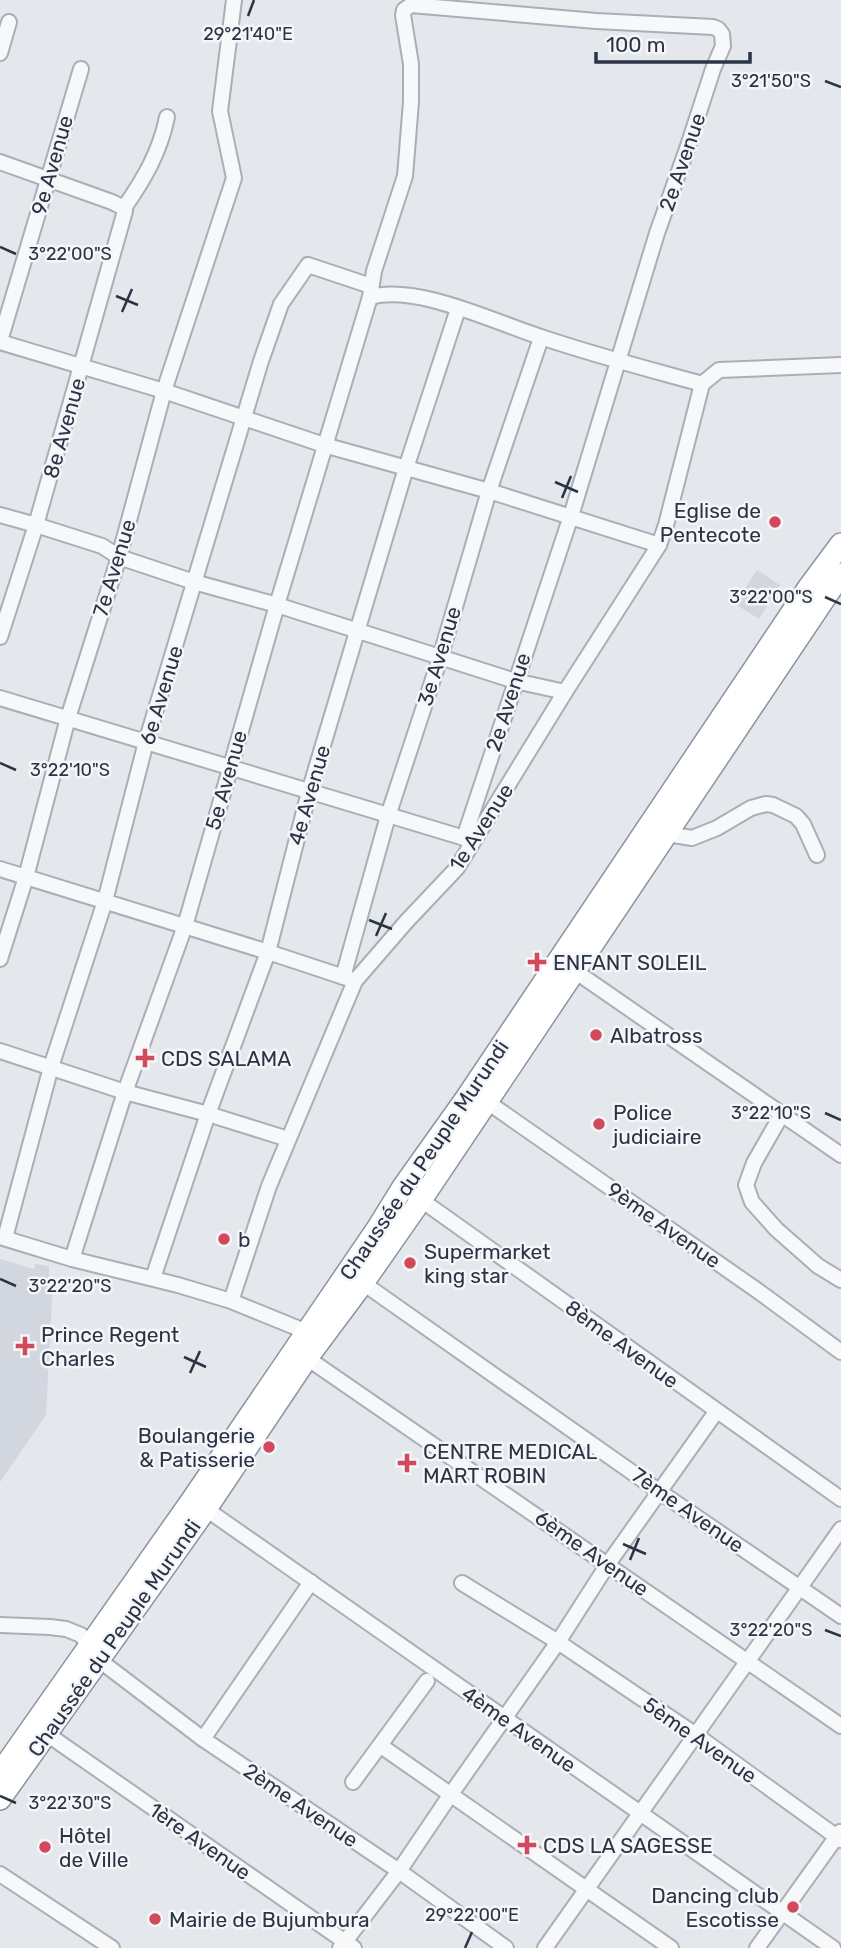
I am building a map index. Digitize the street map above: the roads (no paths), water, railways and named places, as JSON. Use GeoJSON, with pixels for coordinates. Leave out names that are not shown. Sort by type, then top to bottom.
{"type":"FeatureCollection","features":[{"type":"Feature","properties":{"kind":"highway","name":"Chaussée du Peuple Murundi"},"geometry":{"type":"LineString","coordinates":[[0,1799],[47,1734],[94,1653],[192,1500],[314,1335],[377,1229],[412,1194],[486,1101],[567,966],[809,587],[841,544]]}},
{"type":"Feature","properties":{"kind":"highway","name":"Chaussée du Peuple Murundi"},"geometry":{"type":"LineString","coordinates":[[0,1773],[206,1509],[307,1358],[314,1335],[363,1283],[412,1194],[567,966],[667,834],[839,578]]}},
{"type":"Feature","properties":{"kind":"street","name":"7e Avenue"},"geometry":{"type":"LineString","coordinates":[[0,959],[26,877],[68,718],[119,557],[164,391],[234,178],[220,111],[234,0]]}},
{"type":"Feature","properties":{"kind":"street","name":"2e Avenue"},"geometry":{"type":"LineString","coordinates":[[370,292],[405,176],[411,64],[404,10],[411,5],[596,21],[713,27],[722,34],[723,46],[657,233],[571,516],[514,681],[469,839]]}},
{"type":"Feature","properties":{"kind":"street"},"geometry":{"type":"LineString","coordinates":[[0,53],[9,22]]}},
{"type":"Feature","properties":{"kind":"street","name":"9e Avenue"},"geometry":{"type":"LineString","coordinates":[[0,342],[80,69]]}},
{"type":"Feature","properties":{"kind":"street","name":"8e Avenue"},"geometry":{"type":"LineString","coordinates":[[0,638],[36,525],[124,213],[152,164],[163,139],[167,117]]}},
{"type":"Feature","properties":{"kind":"street"},"geometry":{"type":"LineString","coordinates":[[0,162],[112,202],[124,213]]}},
{"type":"Feature","properties":{"kind":"street","name":"6e Avenue"},"geometry":{"type":"LineString","coordinates":[[3,1238],[51,1067],[105,901],[146,742],[243,418],[281,304],[305,267],[311,265],[370,292]]}},
{"type":"Feature","properties":{"kind":"street"},"geometry":{"type":"LineString","coordinates":[[370,292],[414,296],[617,361],[702,383],[719,370],[841,365]]}},
{"type":"Feature","properties":{"kind":"street","name":"5e Avenue"},"geometry":{"type":"LineString","coordinates":[[72,1259],[125,1092],[185,926],[370,292]]}},
{"type":"Feature","properties":{"kind":"street","name":"4e Avenue"},"geometry":{"type":"LineString","coordinates":[[153,1278],[208,1114],[268,952],[309,792],[405,468],[458,309]]}},
{"type":"Feature","properties":{"kind":"street","name":"3e Avenue"},"geometry":{"type":"LineString","coordinates":[[349,979],[388,816],[440,658],[489,491],[541,338]]}},
{"type":"Feature","properties":{"kind":"street"},"geometry":{"type":"LineString","coordinates":[[0,342],[164,391],[324,446],[489,491],[659,545]]}},
{"type":"Feature","properties":{"kind":"street","name":"1e Avenue"},"geometry":{"type":"LineString","coordinates":[[231,1301],[269,1186],[349,979],[457,869],[469,839],[659,545],[702,383]]}},
{"type":"Feature","properties":{"kind":"street"},"geometry":{"type":"LineString","coordinates":[[0,515],[102,546],[119,557],[194,582],[277,605],[514,681],[565,692]]}},
{"type":"Feature","properties":{"kind":"street"},"geometry":{"type":"LineString","coordinates":[[809,587],[839,578]]}},
{"type":"Feature","properties":{"kind":"street"},"geometry":{"type":"LineString","coordinates":[[0,698],[469,839]]}},
{"type":"Feature","properties":{"kind":"street"},"geometry":{"type":"LineString","coordinates":[[667,834],[692,838],[717,828],[751,808],[766,804],[796,816],[803,824],[817,855]]}},
{"type":"Feature","properties":{"kind":"street"},"geometry":{"type":"LineString","coordinates":[[0,869],[349,979]]}},
{"type":"Feature","properties":{"kind":"street"},"geometry":{"type":"LineString","coordinates":[[567,966],[841,1155]]}},
{"type":"Feature","properties":{"kind":"street"},"geometry":{"type":"LineString","coordinates":[[0,1051],[125,1092],[288,1139]]}},
{"type":"Feature","properties":{"kind":"street","name":"9ème Avenue"},"geometry":{"type":"LineString","coordinates":[[486,1101],[736,1275],[841,1352]]}},
{"type":"Feature","properties":{"kind":"street"},"geometry":{"type":"LineString","coordinates":[[782,1114],[754,1163],[746,1185],[752,1202],[776,1229],[818,1266],[841,1280]]}},
{"type":"Feature","properties":{"kind":"street","name":"8ème Avenue"},"geometry":{"type":"LineString","coordinates":[[412,1194],[841,1499]]}},
{"type":"Feature","properties":{"kind":"street"},"geometry":{"type":"LineString","coordinates":[[3,1238],[231,1301],[314,1335]]}},
{"type":"Feature","properties":{"kind":"street","name":"7ème Avenue"},"geometry":{"type":"LineString","coordinates":[[363,1283],[841,1616]]}},
{"type":"Feature","properties":{"kind":"street","name":"6ème Avenue"},"geometry":{"type":"LineString","coordinates":[[307,1358],[841,1726]]}},
{"type":"Feature","properties":{"kind":"street"},"geometry":{"type":"LineString","coordinates":[[346,1946],[558,1642],[608,1564],[716,1412]]}},
{"type":"Feature","properties":{"kind":"street","name":"4ème Avenue"},"geometry":{"type":"LineString","coordinates":[[206,1509],[833,1948]]}},
{"type":"Feature","properties":{"kind":"street"},"geometry":{"type":"LineString","coordinates":[[545,1948],[841,1529]]}},
{"type":"Feature","properties":{"kind":"street"},"geometry":{"type":"LineString","coordinates":[[203,1738],[311,1582]]}},
{"type":"Feature","properties":{"kind":"street","name":"5ème Avenue"},"geometry":{"type":"LineString","coordinates":[[462,1584],[558,1642],[840,1836]]}},
{"type":"Feature","properties":{"kind":"street","name":"2ème Avenue"},"geometry":{"type":"LineString","coordinates":[[0,1625],[66,1629],[81,1634],[94,1653],[203,1738],[399,1871],[506,1948]]}},
{"type":"Feature","properties":{"kind":"street"},"geometry":{"type":"LineString","coordinates":[[353,1782],[427,1681]]}},
{"type":"Feature","properties":{"kind":"street","name":"1ère Avenue"},"geometry":{"type":"LineString","coordinates":[[47,1734],[346,1946]]}},
{"type":"Feature","properties":{"kind":"street"},"geometry":{"type":"LineString","coordinates":[[380,1746],[671,1948]]}},
{"type":"Feature","properties":{"kind":"street"},"geometry":{"type":"LineString","coordinates":[[757,1948],[840,1836]]}},
{"type":"Feature","properties":{"kind":"street"},"geometry":{"type":"LineString","coordinates":[[0,1874],[112,1948]]}},
{"type":"Feature","properties":{"kind":"place","name":"Eglise de Pentecote"},"geometry":{"type":"Point","coordinates":[775,522]}},
{"type":"Feature","properties":{"kind":"place","name":"ENFANT SOLEIL"},"geometry":{"type":"Point","coordinates":[537,962]}},
{"type":"Feature","properties":{"kind":"place","name":"Albatross"},"geometry":{"type":"Point","coordinates":[596,1035]}},
{"type":"Feature","properties":{"kind":"place","name":"CDS SALAMA"},"geometry":{"type":"Point","coordinates":[145,1058]}},
{"type":"Feature","properties":{"kind":"place","name":"Police judiciaire"},"geometry":{"type":"Point","coordinates":[599,1124]}},
{"type":"Feature","properties":{"kind":"place","name":"b"},"geometry":{"type":"Point","coordinates":[224,1239]}},
{"type":"Feature","properties":{"kind":"place","name":"Supermarket king star"},"geometry":{"type":"Point","coordinates":[410,1263]}},
{"type":"Feature","properties":{"kind":"place","name":"Prince Regent Charles"},"geometry":{"type":"Point","coordinates":[25,1346]}},
{"type":"Feature","properties":{"kind":"place","name":"Boulangerie & Patisserie"},"geometry":{"type":"Point","coordinates":[269,1447]}},
{"type":"Feature","properties":{"kind":"place","name":"CENTRE MEDICAL MART ROBIN"},"geometry":{"type":"Point","coordinates":[407,1463]}},
{"type":"Feature","properties":{"kind":"place","name":"CDS LA SAGESSE"},"geometry":{"type":"Point","coordinates":[527,1845]}},
{"type":"Feature","properties":{"kind":"place","name":"Hôtel de Ville"},"geometry":{"type":"Point","coordinates":[45,1847]}},
{"type":"Feature","properties":{"kind":"place","name":"Dancing club Escotisse"},"geometry":{"type":"Point","coordinates":[793,1907]}},
{"type":"Feature","properties":{"kind":"place","name":"Mairie de Bujumbura"},"geometry":{"type":"Point","coordinates":[155,1919]}}]}
